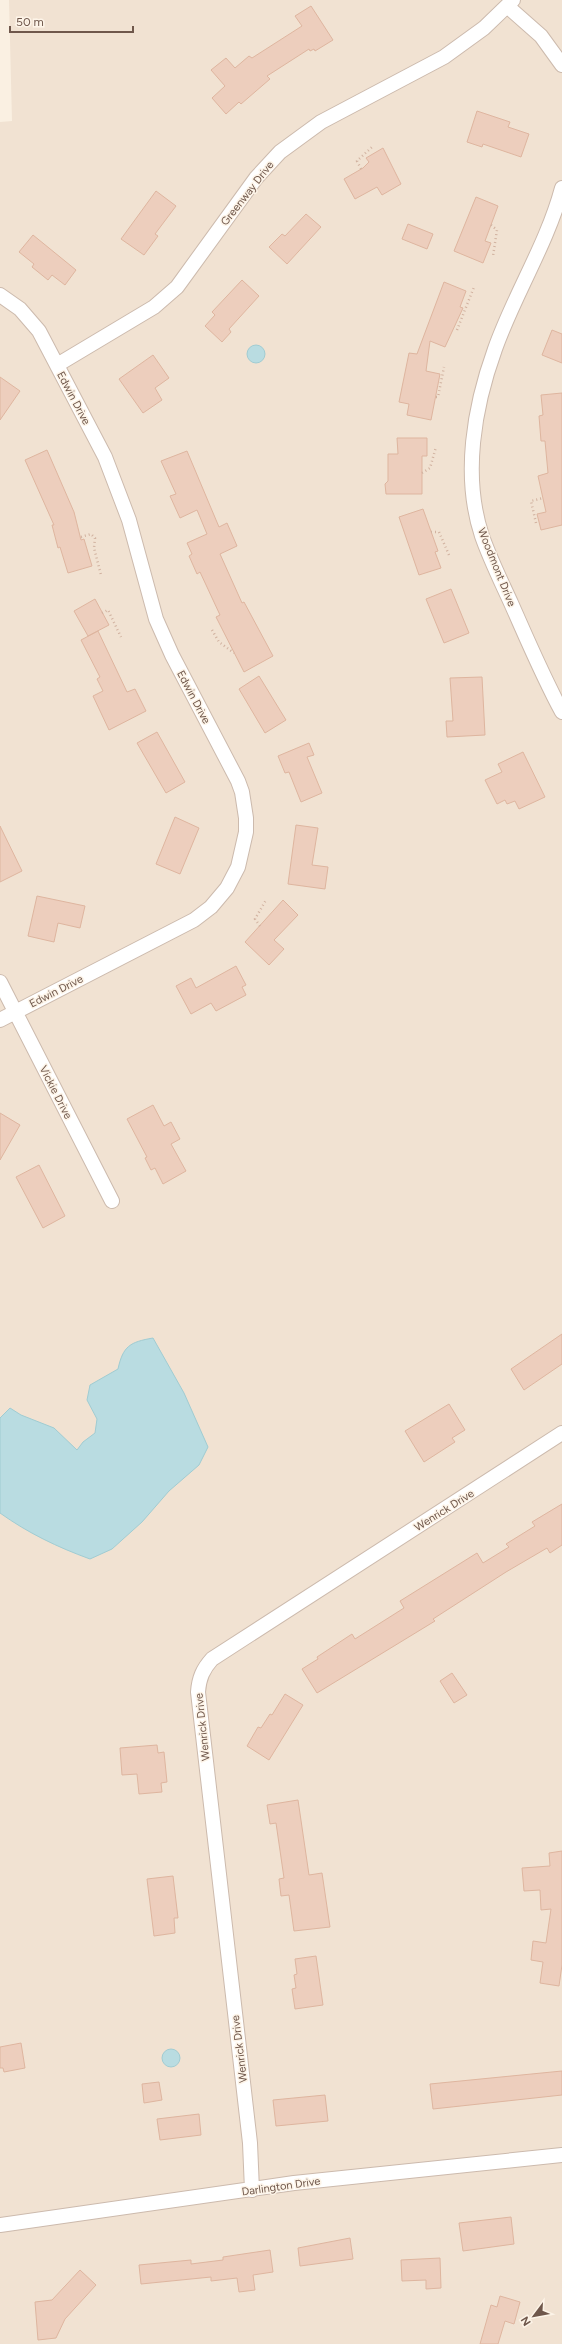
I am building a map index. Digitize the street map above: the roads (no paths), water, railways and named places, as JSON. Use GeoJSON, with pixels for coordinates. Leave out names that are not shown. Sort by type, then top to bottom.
{"type":"FeatureCollection","features":[{"type":"Feature","properties":{"kind":"street"},"geometry":{"type":"LineString","coordinates":[[510,3],[541,36],[562,65]]}},
{"type":"Feature","properties":{"kind":"street","name":"Greenway Drive"},"geometry":{"type":"LineString","coordinates":[[57,365],[154,307],[177,287],[256,178],[280,152],[321,122],[444,57],[484,28],[510,3]]}},
{"type":"Feature","properties":{"kind":"street","name":"Woodmont Drive"},"geometry":{"type":"LineString","coordinates":[[562,188],[495,349],[485,378],[474,435],[472,476],[482,536],[518,619],[562,712]]}},
{"type":"Feature","properties":{"kind":"street","name":"Edwin Drive"},"geometry":{"type":"LineString","coordinates":[[0,295],[12,303],[31,320],[57,365],[105,458],[118,488],[153,608],[172,655],[238,781],[245,806],[246,832],[238,867],[227,888],[211,907],[194,920],[0,1020]]}},
{"type":"Feature","properties":{"kind":"street","name":"Vickie Drive"},"geometry":{"type":"LineString","coordinates":[[0,982],[112,1201]]}},
{"type":"Feature","properties":{"kind":"street","name":"Wenrick Drive"},"geometry":{"type":"LineString","coordinates":[[252,2190],[250,2143],[198,1692],[199,1680],[204,1668],[212,1659],[562,1433]]}},
{"type":"Feature","properties":{"kind":"street","name":"Darlington Drive"},"geometry":{"type":"LineString","coordinates":[[0,2225],[252,2190],[562,2155]]}},
{"type":"Feature","properties":{"kind":"water"},"geometry":{"type":"Polygon","coordinates":[[[252,345],[260,345],[265,350],[263,361],[260,363],[252,363],[247,358],[247,350],[252,345]]]}},
{"type":"Feature","properties":{"kind":"water"},"geometry":{"type":"Polygon","coordinates":[[[153,1338],[184,1393],[208,1447],[199,1465],[169,1491],[142,1522],[112,1549],[90,1559],[43,1539],[0,1513],[0,1418],[10,1408],[21,1415],[54,1428],[77,1450],[83,1442],[95,1433],[97,1419],[87,1400],[90,1385],[118,1369],[122,1355],[129,1346],[139,1341],[153,1338]]]}},
{"type":"Feature","properties":{"kind":"water"},"geometry":{"type":"Polygon","coordinates":[[[167,2049],[175,2049],[180,2054],[178,2065],[175,2067],[167,2067],[162,2062],[162,2054],[167,2049]]]}}]}
